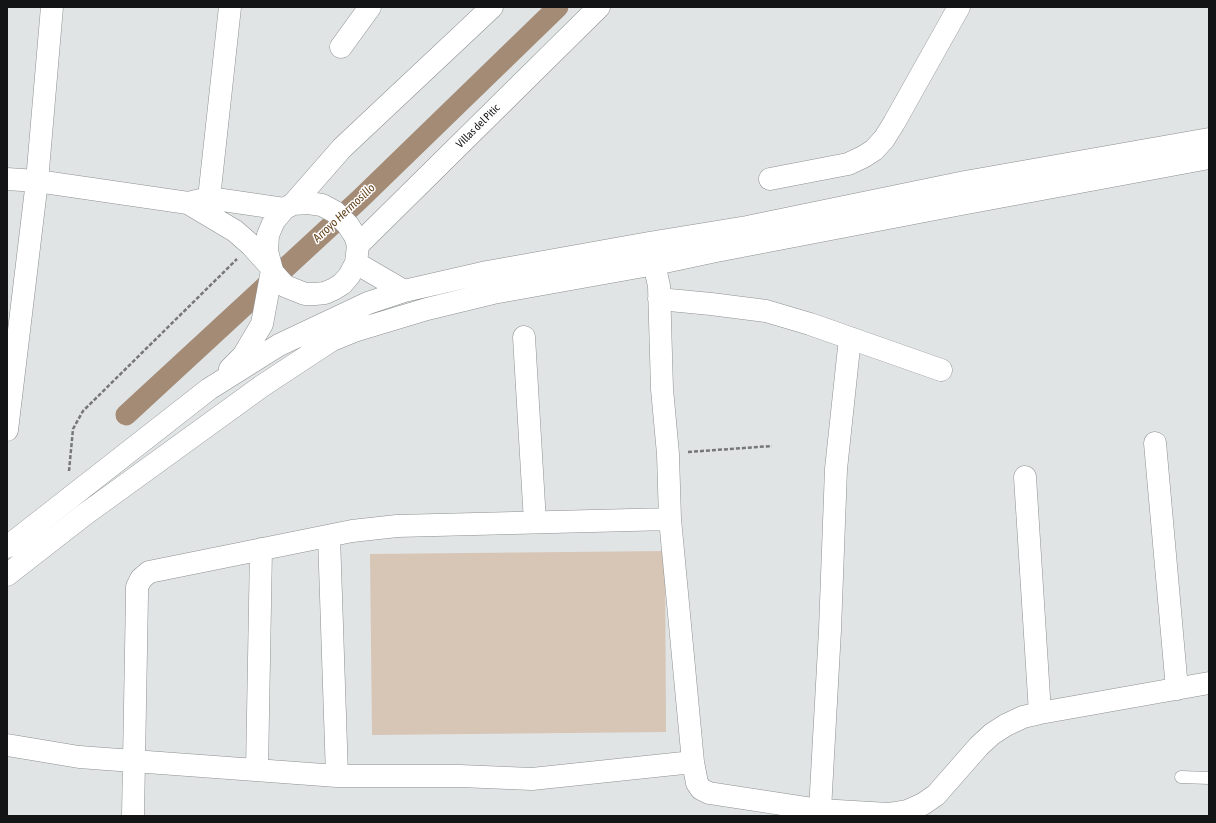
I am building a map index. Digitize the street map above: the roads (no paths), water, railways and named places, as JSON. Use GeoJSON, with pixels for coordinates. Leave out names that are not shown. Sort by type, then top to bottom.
{"type":"FeatureCollection","features":[{"type":"Feature","properties":{"kind":"street"},"geometry":{"type":"LineString","coordinates":[[7,430],[37,182],[52,7]]}},
{"type":"Feature","properties":{"kind":"street"},"geometry":{"type":"LineString","coordinates":[[209,198],[230,7]]}},
{"type":"Feature","properties":{"kind":"street"},"geometry":{"type":"LineString","coordinates":[[341,47],[370,7]]}},
{"type":"Feature","properties":{"kind":"street"},"geometry":{"type":"LineString","coordinates":[[354,262],[342,284],[325,293],[305,294],[277,277],[267,251],[268,235],[274,221],[289,207],[342,148],[492,7]]}},
{"type":"Feature","properties":{"kind":"street","name":"Villas del Pitic"},"geometry":{"type":"LineString","coordinates":[[354,262],[599,7]]}},
{"type":"Feature","properties":{"kind":"street"},"geometry":{"type":"LineString","coordinates":[[770,180],[848,164],[874,150],[884,139],[894,123],[959,7]]}},
{"type":"Feature","properties":{"kind":"street"},"geometry":{"type":"LineString","coordinates":[[7,547],[209,389],[279,345],[326,333],[353,320],[404,291],[487,272],[747,227],[965,182],[1209,139]]}},
{"type":"Feature","properties":{"kind":"street"},"geometry":{"type":"LineString","coordinates":[[353,320],[427,309],[493,293],[655,264],[956,205],[1209,158]]}},
{"type":"Feature","properties":{"kind":"street"},"geometry":{"type":"LineString","coordinates":[[7,179],[188,203],[209,198],[289,207],[308,203],[322,205],[342,218],[355,236],[353,320]]}},
{"type":"Feature","properties":{"kind":"street"},"geometry":{"type":"LineString","coordinates":[[188,203],[235,231],[252,245],[277,277],[326,333]]}},
{"type":"Feature","properties":{"kind":"street"},"geometry":{"type":"LineString","coordinates":[[650,243],[659,286],[662,389],[668,454],[670,519],[693,762],[697,783],[701,789],[709,793],[820,810],[888,814],[907,810],[923,804],[936,795],[979,746],[992,734],[1017,720],[1040,712],[1209,684]]}},
{"type":"Feature","properties":{"kind":"street"},"geometry":{"type":"LineString","coordinates":[[354,262],[404,291]]}},
{"type":"Feature","properties":{"kind":"street"},"geometry":{"type":"LineString","coordinates":[[209,389],[243,356],[262,324],[265,310],[277,277]]}},
{"type":"Feature","properties":{"kind":"street"},"geometry":{"type":"LineString","coordinates":[[659,299],[766,311],[850,338],[941,370]]}},
{"type":"Feature","properties":{"kind":"street"},"geometry":{"type":"LineString","coordinates":[[7,575],[84,515],[262,386],[326,333]]}},
{"type":"Feature","properties":{"kind":"street"},"geometry":{"type":"LineString","coordinates":[[524,337],[534,522]]}},
{"type":"Feature","properties":{"kind":"street"},"geometry":{"type":"LineString","coordinates":[[820,810],[830,630],[836,469],[850,338]]}},
{"type":"Feature","properties":{"kind":"street"},"geometry":{"type":"LineString","coordinates":[[1155,443],[1177,689]]}},
{"type":"Feature","properties":{"kind":"street"},"geometry":{"type":"LineString","coordinates":[[1025,477],[1040,712]]}},
{"type":"Feature","properties":{"kind":"street"},"geometry":{"type":"LineString","coordinates":[[133,816],[137,587],[141,579],[149,572],[352,530],[397,526],[670,519]]}},
{"type":"Feature","properties":{"kind":"street"},"geometry":{"type":"LineString","coordinates":[[328,536],[337,776]]}},
{"type":"Feature","properties":{"kind":"street"},"geometry":{"type":"LineString","coordinates":[[257,770],[261,549]]}},
{"type":"Feature","properties":{"kind":"street"},"geometry":{"type":"LineString","coordinates":[[7,745],[79,757],[337,776],[460,776],[532,779],[693,762]]}},
{"type":"Feature","properties":{"kind":"lane"},"geometry":{"type":"LineString","coordinates":[[1180,777],[1209,778]]}},
{"type":"Feature","properties":{"kind":"waterway","name":"Arroyo Hermosillo"},"geometry":{"type":"LineString","coordinates":[[126,415],[359,200],[558,7]]}}]}
